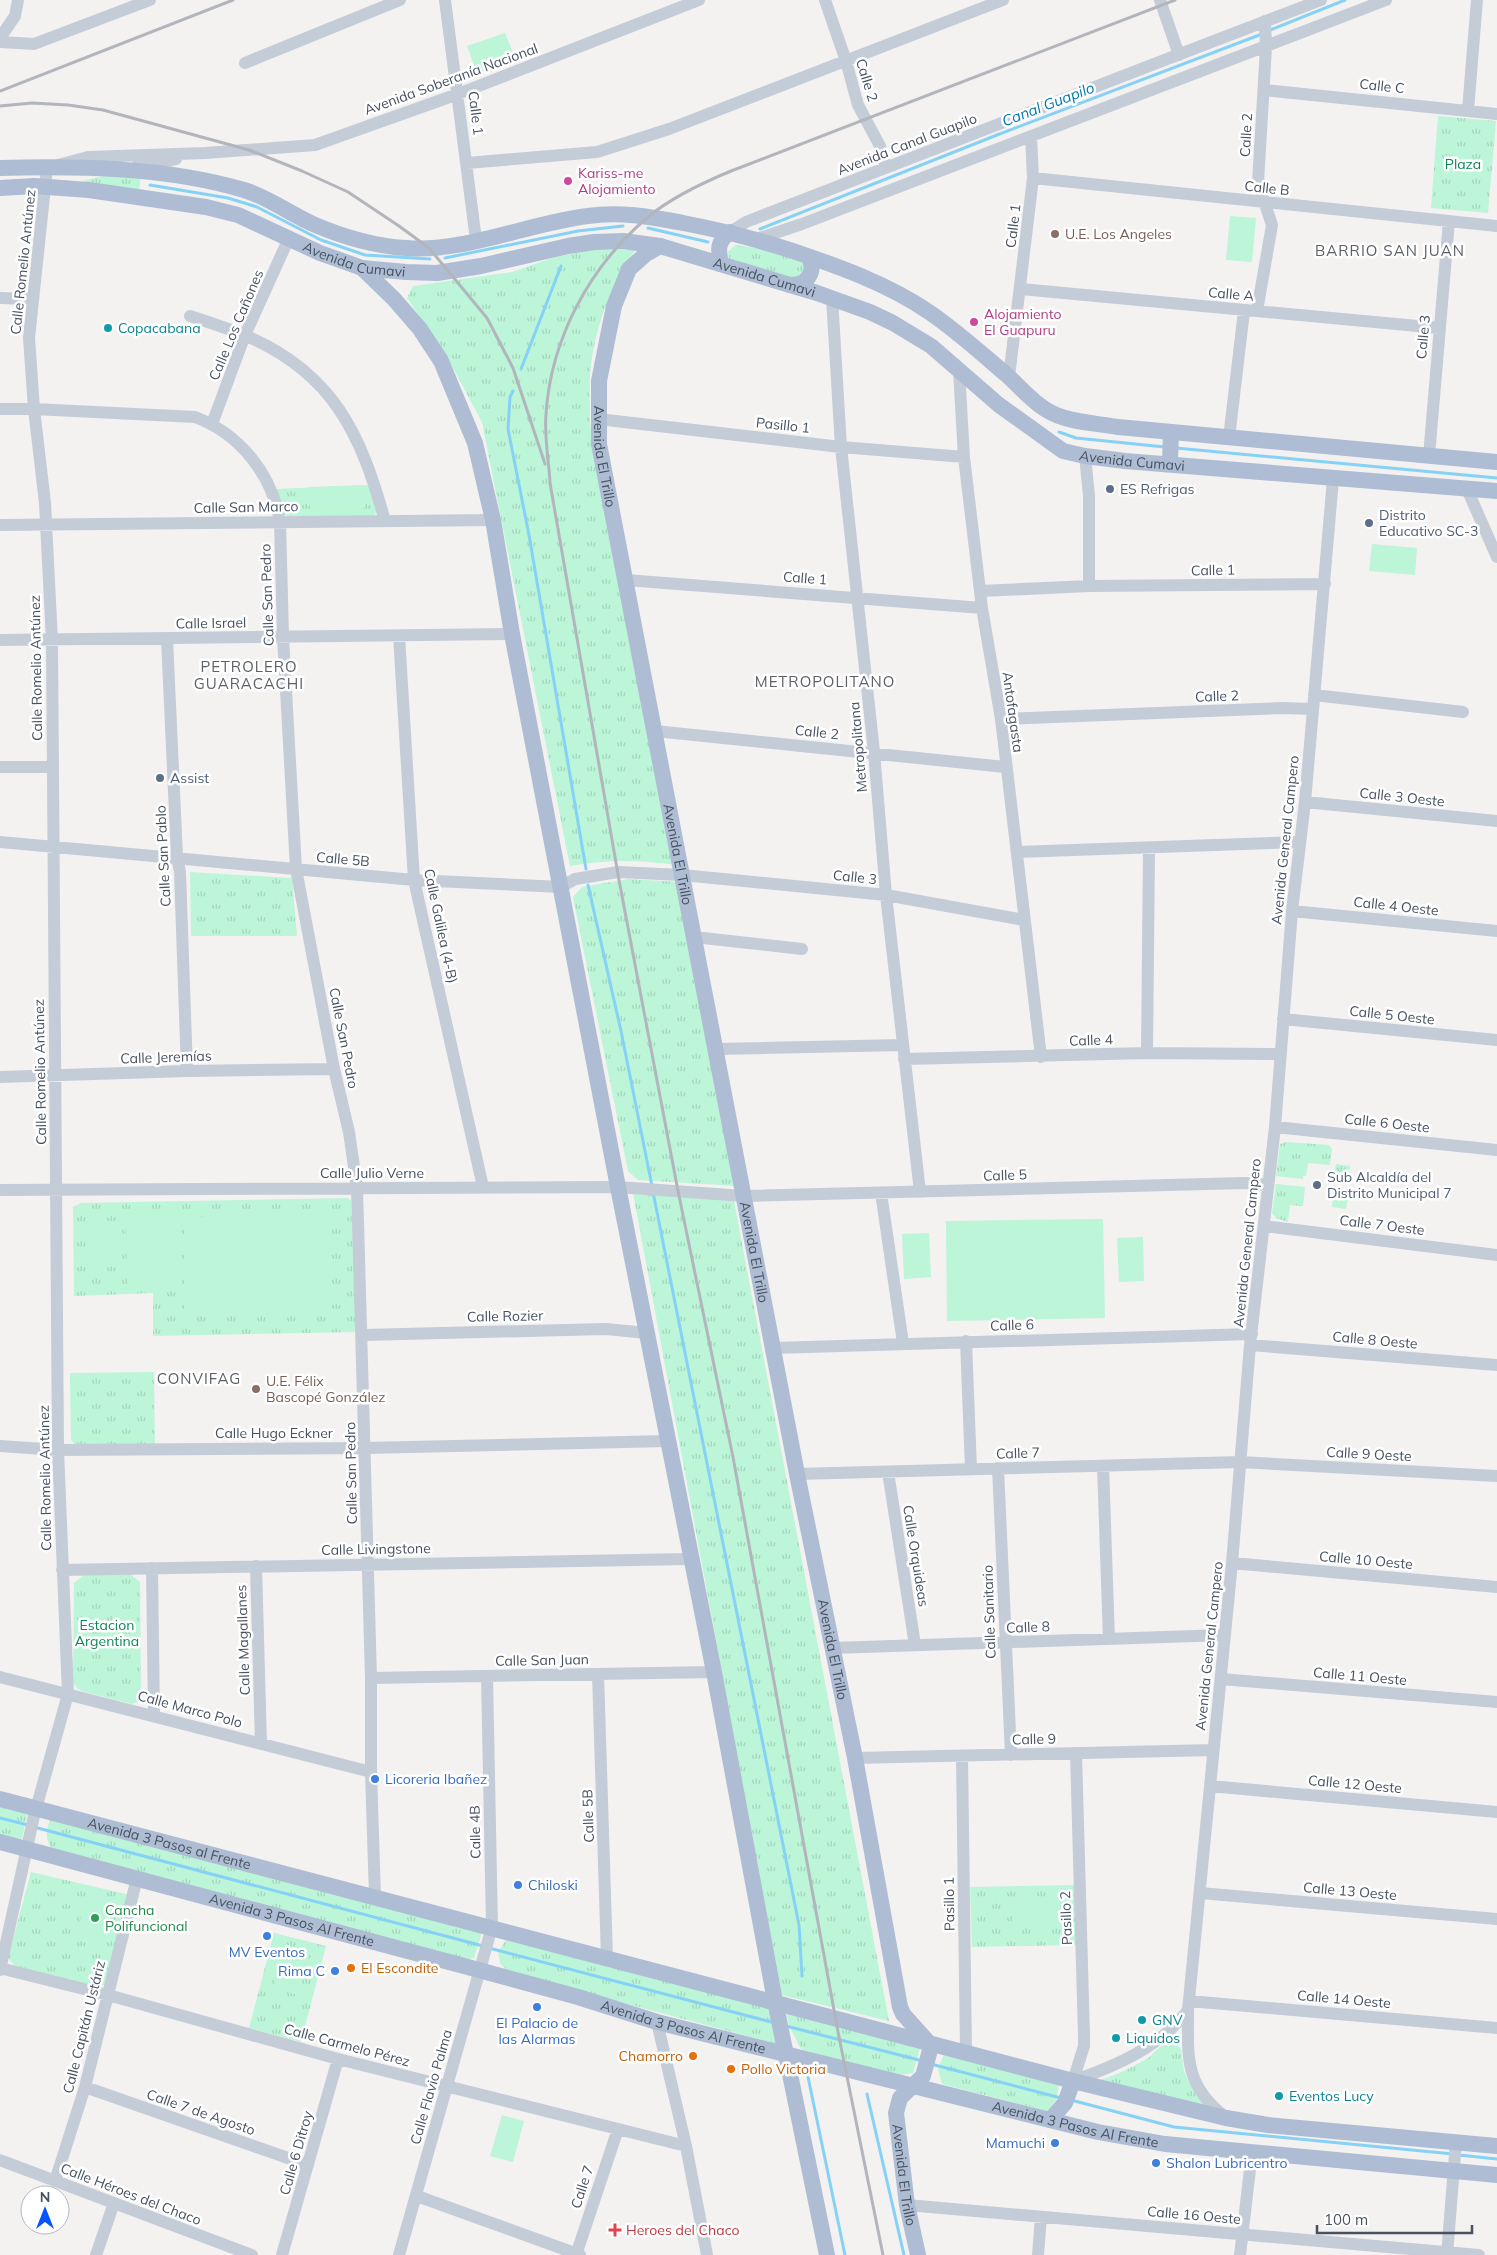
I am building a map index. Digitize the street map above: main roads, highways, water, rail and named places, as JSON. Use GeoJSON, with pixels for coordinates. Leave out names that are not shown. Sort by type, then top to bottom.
{"type":"FeatureCollection","features":[{"type":"Feature","properties":{"kind":"main road","name":"Avenida Cumavi"},"geometry":{"type":"LineString","coordinates":[[0,168],[122,170],[185,177],[248,191],[313,224],[346,237],[374,244],[408,248],[429,248],[476,240],[570,219],[608,214],[648,216],[730,232],[757,239],[881,284],[927,311],[957,332],[1037,404],[1064,418],[1171,435],[1229,438],[1497,462]]}},
{"type":"Feature","properties":{"kind":"main road"},"geometry":{"type":"LineString","coordinates":[[148,198],[145,185],[154,174]]}},
{"type":"Feature","properties":{"kind":"main road","name":"Avenida Cumavi"},"geometry":{"type":"LineString","coordinates":[[0,188],[45,187],[89,190],[206,207],[238,215],[320,253],[362,268],[406,272],[437,273],[594,242],[623,241],[660,246],[832,298],[870,312],[908,331],[931,346],[959,371],[1063,451],[1085,456],[1170,459],[1334,479],[1497,491]]}},
{"type":"Feature","properties":{"kind":"main road"},"geometry":{"type":"LineString","coordinates":[[721,264],[718,245],[722,238],[730,232]]}},
{"type":"Feature","properties":{"kind":"main road","name":"Avenida El Trillo"},"geometry":{"type":"LineString","coordinates":[[660,246],[646,254],[629,269],[614,306],[599,380],[598,419],[600,444],[797,1474],[855,1758],[900,2007],[903,2014],[929,2046],[918,2081],[900,2098],[896,2114],[907,2205],[918,2255]]}},
{"type":"Feature","properties":{"kind":"main road"},"geometry":{"type":"LineString","coordinates":[[790,285],[804,282],[809,277],[812,270],[808,257]]}},
{"type":"Feature","properties":{"kind":"main road"},"geometry":{"type":"LineString","coordinates":[[362,268],[394,299],[420,329],[441,362],[475,443],[493,520],[512,634],[621,1187],[647,1333],[690,1559],[714,1672],[769,1971],[826,2255]]}},
{"type":"Feature","properties":{"kind":"main road"},"geometry":{"type":"LineString","coordinates":[[908,331],[906,322],[908,316],[913,313],[927,311]]}},
{"type":"Feature","properties":{"kind":"main road"},"geometry":{"type":"LineString","coordinates":[[1036,432],[1047,410]]}},
{"type":"Feature","properties":{"kind":"main road"},"geometry":{"type":"LineString","coordinates":[[1170,459],[1171,435]]}},
{"type":"Feature","properties":{"kind":"main road","name":"Avenida 3 Pasos al Frente"},"geometry":{"type":"LineString","coordinates":[[0,1799],[35,1812],[339,1888]]}},
{"type":"Feature","properties":{"kind":"main road","name":"Avenida 3 Pasos Al Frente"},"geometry":{"type":"LineString","coordinates":[[0,1842],[28,1844],[137,1878],[482,1964],[657,2022],[784,2045],[1098,2132],[1165,2144],[1252,2152],[1455,2156],[1497,2146]]}},
{"type":"Feature","properties":{"kind":"main road","name":"Avenida 3 Pasos Al Frente"},"geometry":{"type":"LineString","coordinates":[[339,1888],[491,1932],[607,1958],[744,1993],[776,2006],[929,2046],[966,2052],[1069,2091],[1455,2156],[1497,2174]]}},
{"type":"Feature","properties":{"kind":"main road"},"geometry":{"type":"LineString","coordinates":[[744,1993],[759,1984],[769,1971]]}},
{"type":"Feature","properties":{"kind":"main road"},"geometry":{"type":"LineString","coordinates":[[1050,2120],[1069,2091]]}},
{"type":"Feature","properties":{"kind":"waterway","name":"Canal Guapilo"},"geometry":{"type":"LineString","coordinates":[[1268,31],[1345,0]]}},
{"type":"Feature","properties":{"kind":"waterway","name":"Canal Guapilo"},"geometry":{"type":"LineString","coordinates":[[760,229],[997,135],[1262,34]]}},
{"type":"Feature","properties":{"kind":"waterway"},"geometry":{"type":"LineString","coordinates":[[150,185],[228,198],[257,207],[321,240],[365,255],[430,259]]}},
{"type":"Feature","properties":{"kind":"waterway"},"geometry":{"type":"LineString","coordinates":[[445,258],[578,231],[623,226]]}},
{"type":"Feature","properties":{"kind":"waterway"},"geometry":{"type":"LineString","coordinates":[[648,228],[708,242]]}},
{"type":"Feature","properties":{"kind":"waterway"},"geometry":{"type":"LineString","coordinates":[[521,369],[561,266]]}},
{"type":"Feature","properties":{"kind":"waterway"},"geometry":{"type":"LineString","coordinates":[[513,391],[510,397],[508,429],[529,535],[586,869]]}},
{"type":"Feature","properties":{"kind":"waterway"},"geometry":{"type":"LineString","coordinates":[[1059,432],[1076,438],[1165,447]]}},
{"type":"Feature","properties":{"kind":"waterway"},"geometry":{"type":"LineString","coordinates":[[1176,448],[1497,478]]}},
{"type":"Feature","properties":{"kind":"waterway"},"geometry":{"type":"LineString","coordinates":[[588,885],[621,1031],[652,1186]]}},
{"type":"Feature","properties":{"kind":"waterway"},"geometry":{"type":"LineString","coordinates":[[653,1192],[799,1925],[802,1976]]}},
{"type":"Feature","properties":{"kind":"waterway"},"geometry":{"type":"LineString","coordinates":[[0,1818],[28,1825]]}},
{"type":"Feature","properties":{"kind":"waterway"},"geometry":{"type":"LineString","coordinates":[[34,1827],[483,1946]]}},
{"type":"Feature","properties":{"kind":"waterway"},"geometry":{"type":"LineString","coordinates":[[489,1948],[775,2023]]}},
{"type":"Feature","properties":{"kind":"waterway"},"geometry":{"type":"LineString","coordinates":[[786,2026],[923,2061]]}},
{"type":"Feature","properties":{"kind":"waterway"},"geometry":{"type":"LineString","coordinates":[[931,2064],[1061,2098]]}},
{"type":"Feature","properties":{"kind":"waterway"},"geometry":{"type":"LineString","coordinates":[[808,2077],[845,2255]]}},
{"type":"Feature","properties":{"kind":"waterway"},"geometry":{"type":"LineString","coordinates":[[867,2094],[904,2255]]}},
{"type":"Feature","properties":{"kind":"waterway"},"geometry":{"type":"LineString","coordinates":[[1071,2100],[1174,2127],[1453,2154]]}},
{"type":"Feature","properties":{"kind":"waterway"},"geometry":{"type":"LineString","coordinates":[[1459,2155],[1497,2159]]}},
{"type":"Feature","properties":{"kind":"railway"},"geometry":{"type":"LineString","coordinates":[[0,91],[233,0]]}},
{"type":"Feature","properties":{"kind":"railway"},"geometry":{"type":"LineString","coordinates":[[883,2255],[838,2032],[733,1457],[678,1191],[619,880],[550,483],[546,440],[549,386],[565,331],[577,305],[592,281],[627,236],[667,203],[731,171],[1175,0]]}},
{"type":"Feature","properties":{"kind":"railway"},"geometry":{"type":"LineString","coordinates":[[0,106],[32,103],[68,105],[103,110],[249,150],[348,192],[429,248],[487,318],[513,368],[545,464]]}},
{"type":"Feature","properties":{"kind":"place","name":"Kariss-me Alojamiento"},"geometry":{"type":"Point","coordinates":[568,181]}},
{"type":"Feature","properties":{"kind":"place","name":"U.E. Los Angeles"},"geometry":{"type":"Point","coordinates":[1055,234]}},
{"type":"Feature","properties":{"kind":"place","name":"Alojamiento El Guapuru"},"geometry":{"type":"Point","coordinates":[974,322]}},
{"type":"Feature","properties":{"kind":"place","name":"Copacabana"},"geometry":{"type":"Point","coordinates":[108,328]}},
{"type":"Feature","properties":{"kind":"place","name":"ES Refrigas"},"geometry":{"type":"Point","coordinates":[1110,489]}},
{"type":"Feature","properties":{"kind":"place","name":"Distrito Educativo SC-3"},"geometry":{"type":"Point","coordinates":[1369,523]}},
{"type":"Feature","properties":{"kind":"place","name":"Assist"},"geometry":{"type":"Point","coordinates":[160,778]}},
{"type":"Feature","properties":{"kind":"place","name":"Sub Alcaldía del Distrito Municipal 7"},"geometry":{"type":"Point","coordinates":[1317,1185]}},
{"type":"Feature","properties":{"kind":"place","name":"U.E. Félix Bascopé González"},"geometry":{"type":"Point","coordinates":[256,1389]}},
{"type":"Feature","properties":{"kind":"place","name":"Licoreria Ibañez"},"geometry":{"type":"Point","coordinates":[375,1779]}},
{"type":"Feature","properties":{"kind":"place","name":"Chiloski"},"geometry":{"type":"Point","coordinates":[518,1885]}},
{"type":"Feature","properties":{"kind":"place","name":"Cancha Polifuncional"},"geometry":{"type":"Point","coordinates":[95,1918]}},
{"type":"Feature","properties":{"kind":"place","name":"MV Eventos"},"geometry":{"type":"Point","coordinates":[267,1936]}},
{"type":"Feature","properties":{"kind":"place","name":"El Escondite"},"geometry":{"type":"Point","coordinates":[351,1968]}},
{"type":"Feature","properties":{"kind":"place","name":"Rima C"},"geometry":{"type":"Point","coordinates":[335,1971]}},
{"type":"Feature","properties":{"kind":"place","name":"El Palacio de las Alarmas"},"geometry":{"type":"Point","coordinates":[537,2007]}},
{"type":"Feature","properties":{"kind":"place","name":"GNV"},"geometry":{"type":"Point","coordinates":[1142,2020]}},
{"type":"Feature","properties":{"kind":"place","name":"Liquidos"},"geometry":{"type":"Point","coordinates":[1116,2038]}},
{"type":"Feature","properties":{"kind":"place","name":"Chamorro"},"geometry":{"type":"Point","coordinates":[693,2056]}},
{"type":"Feature","properties":{"kind":"place","name":"Pollo Victoria"},"geometry":{"type":"Point","coordinates":[731,2069]}},
{"type":"Feature","properties":{"kind":"place","name":"Eventos Lucy"},"geometry":{"type":"Point","coordinates":[1279,2096]}},
{"type":"Feature","properties":{"kind":"place","name":"Mamuchi"},"geometry":{"type":"Point","coordinates":[1055,2143]}},
{"type":"Feature","properties":{"kind":"place","name":"Shalon Lubricentro"},"geometry":{"type":"Point","coordinates":[1156,2163]}},
{"type":"Feature","properties":{"kind":"place","name":"Heroes del Chaco"},"geometry":{"type":"Point","coordinates":[615,2230]}},
{"type":"Feature","properties":{"kind":"district","name":"BARRIO SAN JUAN"},"geometry":{"type":"Point","coordinates":[1390,250]}},
{"type":"Feature","properties":{"kind":"district","name":"PETROLERO GUARACACHI"},"geometry":{"type":"Point","coordinates":[249,674]}},
{"type":"Feature","properties":{"kind":"district","name":"METROPOLITANO"},"geometry":{"type":"Point","coordinates":[825,681]}},
{"type":"Feature","properties":{"kind":"district","name":"CONVIFAG"},"geometry":{"type":"Point","coordinates":[199,1378]}},
{"type":"Feature","properties":{"kind":"park label","name":"Plaza"},"geometry":{"type":"Point","coordinates":[1463,164]}},
{"type":"Feature","properties":{"kind":"park label","name":"Estacion Argentina"},"geometry":{"type":"Point","coordinates":[107,1634]}}]}
